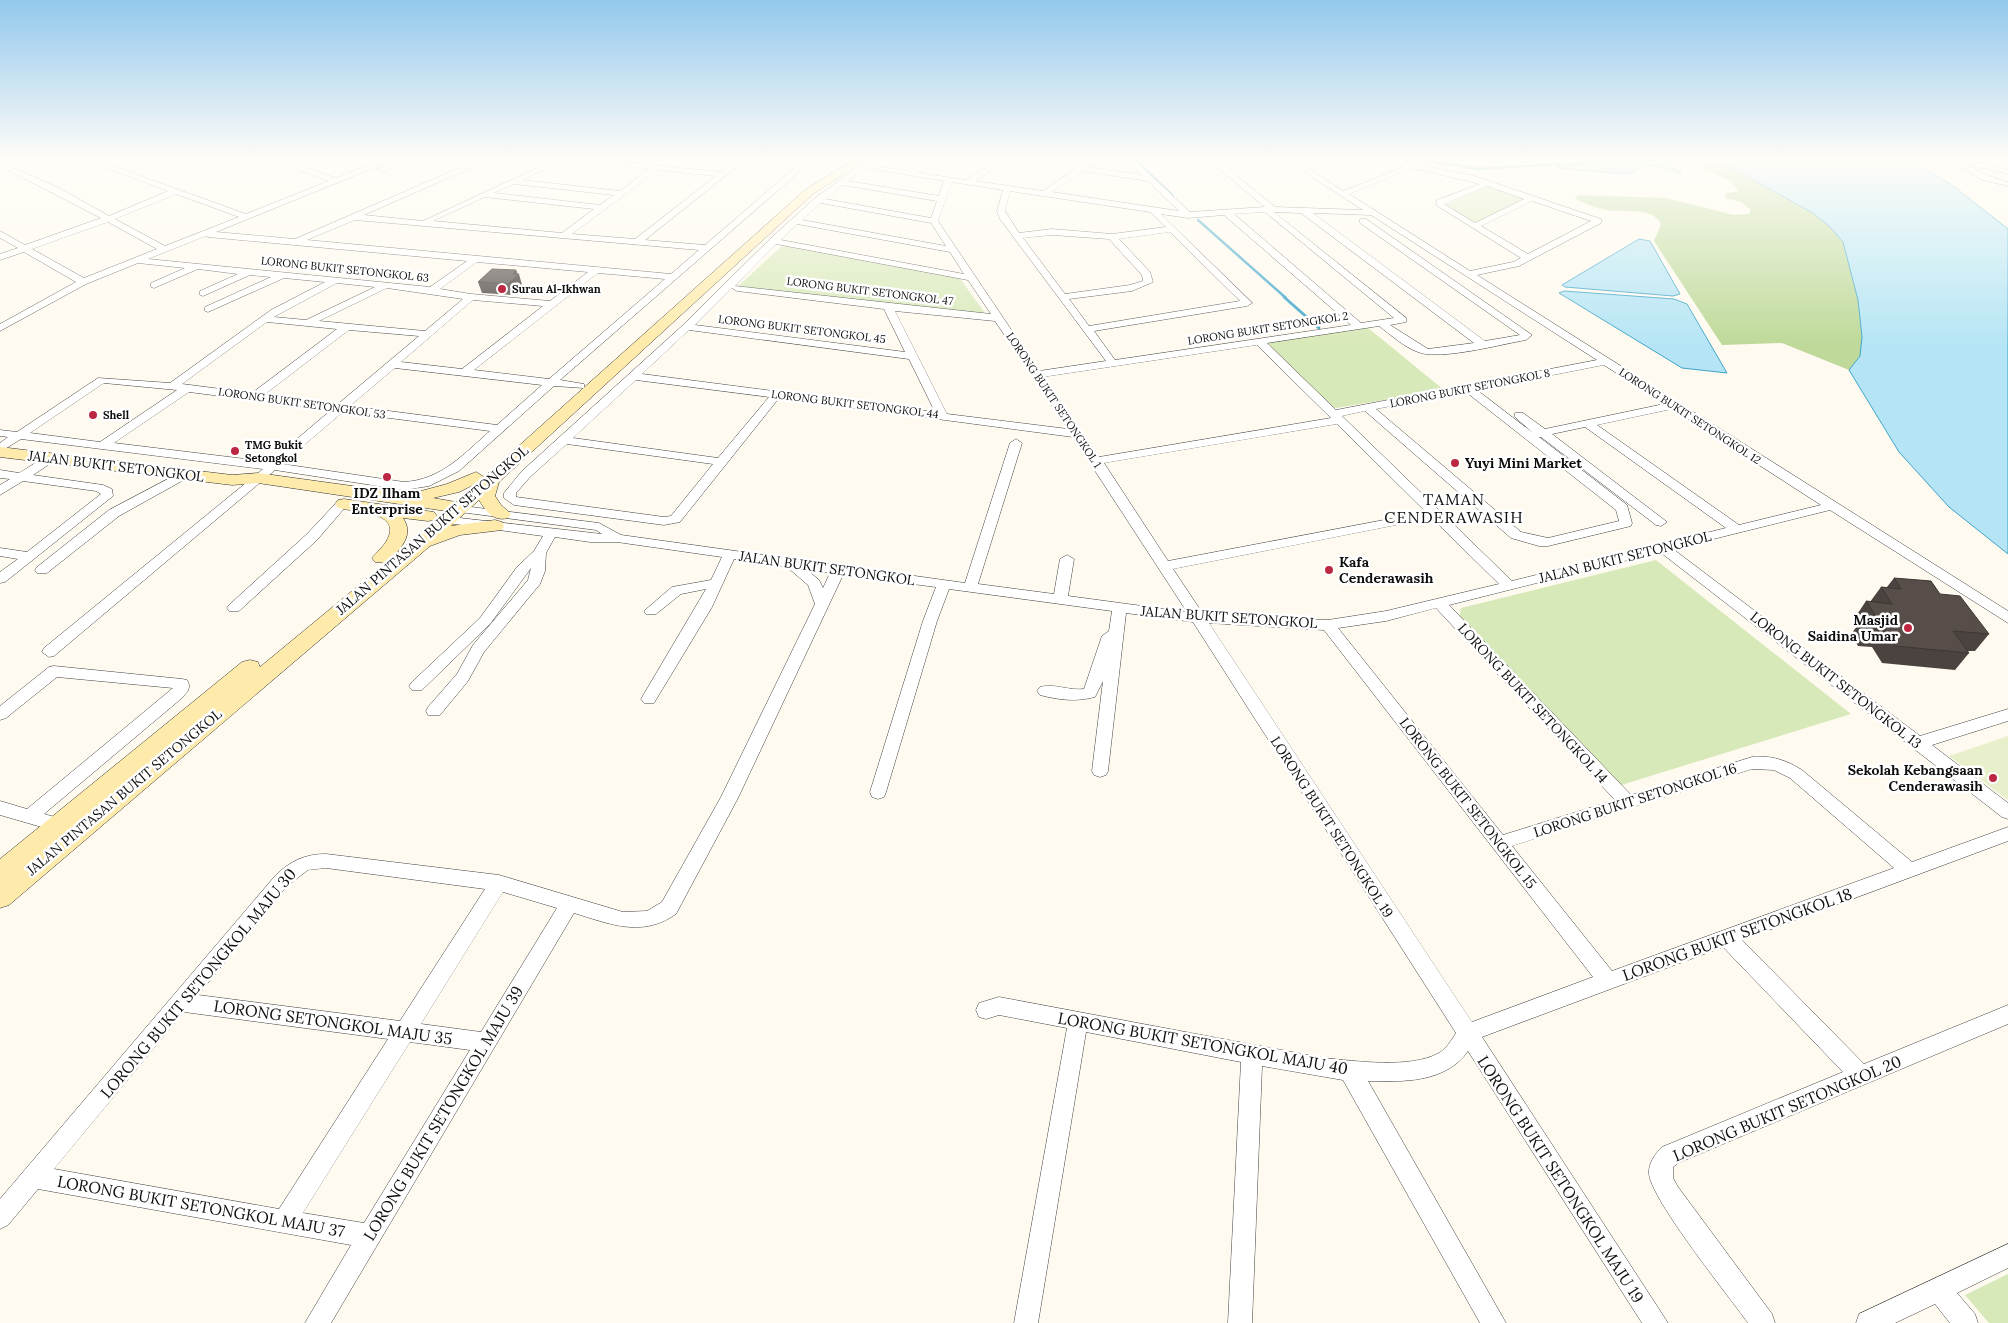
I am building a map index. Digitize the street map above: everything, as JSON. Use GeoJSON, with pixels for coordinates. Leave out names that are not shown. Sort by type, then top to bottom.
{"type":"FeatureCollection","features":[{"type":"Feature","properties":{"kind":"main road","name":"JALAN PINTASAN BUKIT SETONGKOL"},"geometry":{"type":"LineString","coordinates":[[483,480],[576,385],[762,222]]}},
{"type":"Feature","properties":{"kind":"main road","name":"JALAN PINTASAN BUKIT SETONGKOL"},"geometry":{"type":"LineString","coordinates":[[0,874],[382,558],[446,512],[777,222]]}},
{"type":"Feature","properties":{"kind":"main road","name":"JALAN BUKIT SETONGKOL"},"geometry":{"type":"LineString","coordinates":[[0,450],[50,458],[185,474],[252,478],[399,497],[446,512]]}},
{"type":"Feature","properties":{"kind":"main road","name":"JALAN BUKIT SETONGKOL"},"geometry":{"type":"LineString","coordinates":[[252,478],[342,504],[385,510],[446,512]]}},
{"type":"Feature","properties":{"kind":"main road"},"geometry":{"type":"LineString","coordinates":[[399,497],[426,496],[483,480],[489,503],[504,514]]}},
{"type":"Feature","properties":{"kind":"main road"},"geometry":{"type":"LineString","coordinates":[[382,558],[395,544],[400,530],[396,519],[385,510]]}},
{"type":"Feature","properties":{"kind":"main road","name":"JALAN PINTASAN BUKIT SETONGKOL"},"geometry":{"type":"LineString","coordinates":[[0,897],[418,546],[446,512]]}},
{"type":"Feature","properties":{"kind":"main road"},"geometry":{"type":"LineString","coordinates":[[418,546],[438,536],[504,514]]}},
{"type":"Feature","properties":{"kind":"street"},"geometry":{"type":"LineString","coordinates":[[0,257],[100,222]]}},
{"type":"Feature","properties":{"kind":"street"},"geometry":{"type":"LineString","coordinates":[[113,222],[165,250]]}},
{"type":"Feature","properties":{"kind":"street"},"geometry":{"type":"LineString","coordinates":[[0,328],[83,282],[236,222]]}},
{"type":"Feature","properties":{"kind":"street"},"geometry":{"type":"LineString","coordinates":[[225,235],[257,222]]}},
{"type":"Feature","properties":{"kind":"street"},"geometry":{"type":"LineString","coordinates":[[297,242],[343,222]]}},
{"type":"Feature","properties":{"kind":"street"},"geometry":{"type":"LineString","coordinates":[[422,222],[706,248]]}},
{"type":"Feature","properties":{"kind":"street"},"geometry":{"type":"LineString","coordinates":[[564,235],[581,222]]}},
{"type":"Feature","properties":{"kind":"street"},"geometry":{"type":"LineString","coordinates":[[638,241],[662,222]]}},
{"type":"Feature","properties":{"kind":"street"},"geometry":{"type":"LineString","coordinates":[[0,433],[102,446],[252,478],[404,486],[424,485],[438,480],[465,460],[737,222]]}},
{"type":"Feature","properties":{"kind":"street"},"geometry":{"type":"LineString","coordinates":[[777,394],[675,519],[664,521],[504,514],[510,493],[526,474],[687,327],[794,222]]}},
{"type":"Feature","properties":{"kind":"street"},"geometry":{"type":"LineString","coordinates":[[799,222],[952,250]]}},
{"type":"Feature","properties":{"kind":"street","name":"LORONG BUKIT SETONGKOL 1"},"geometry":{"type":"LineString","coordinates":[[934,222],[1036,376],[1096,461],[1197,618]]}},
{"type":"Feature","properties":{"kind":"street"},"geometry":{"type":"LineString","coordinates":[[1007,222],[1015,236],[1113,364]]}},
{"type":"Feature","properties":{"kind":"street"},"geometry":{"type":"LineString","coordinates":[[1088,329],[1247,303],[1166,222]]}},
{"type":"Feature","properties":{"kind":"street","name":"LORONG BUKIT SETONGKOL 2"},"geometry":{"type":"LineString","coordinates":[[1237,222],[1360,327]]}},
{"type":"Feature","properties":{"kind":"street"},"geometry":{"type":"LineString","coordinates":[[1284,222],[1402,320],[1360,327]]}},
{"type":"Feature","properties":{"kind":"street"},"geometry":{"type":"LineString","coordinates":[[1319,222],[1483,346]]}},
{"type":"Feature","properties":{"kind":"street"},"geometry":{"type":"LineString","coordinates":[[1374,222],[1510,323],[1525,332],[1526,338],[1437,353],[1421,350],[1382,324]]}},
{"type":"Feature","properties":{"kind":"street","name":"LORONG BUKIT SETONGKOL 12"},"geometry":{"type":"LineString","coordinates":[[1376,222],[1468,274],[2008,618]]}},
{"type":"Feature","properties":{"kind":"street"},"geometry":{"type":"LineString","coordinates":[[1467,222],[1527,257]]}},
{"type":"Feature","properties":{"kind":"street"},"geometry":{"type":"LineString","coordinates":[[1475,226],[1484,222]]}},
{"type":"Feature","properties":{"kind":"street"},"geometry":{"type":"LineString","coordinates":[[1468,274],[1503,268],[1597,222]]}},
{"type":"Feature","properties":{"kind":"street"},"geometry":{"type":"LineString","coordinates":[[1015,236],[1052,232],[1112,237],[1174,229]]}},
{"type":"Feature","properties":{"kind":"street"},"geometry":{"type":"LineString","coordinates":[[0,234],[83,282]]}},
{"type":"Feature","properties":{"kind":"street"},"geometry":{"type":"LineString","coordinates":[[208,234],[673,277]]}},
{"type":"Feature","properties":{"kind":"street"},"geometry":{"type":"LineString","coordinates":[[1063,297],[1132,288],[1148,282],[1147,274],[1112,237]]}},
{"type":"Feature","properties":{"kind":"street"},"geometry":{"type":"LineString","coordinates":[[773,242],[972,278]]}},
{"type":"Feature","properties":{"kind":"street"},"geometry":{"type":"LineString","coordinates":[[432,290],[476,258]]}},
{"type":"Feature","properties":{"kind":"street","name":"LORONG BUKIT SETONGKOL 63"},"geometry":{"type":"LineString","coordinates":[[136,261],[386,285],[471,297],[552,304]]}},
{"type":"Feature","properties":{"kind":"street"},"geometry":{"type":"LineString","coordinates":[[154,285],[196,267]]}},
{"type":"Feature","properties":{"kind":"street"},"geometry":{"type":"LineString","coordinates":[[465,372],[596,270]]}},
{"type":"Feature","properties":{"kind":"street"},"geometry":{"type":"LineString","coordinates":[[203,293],[248,272]]}},
{"type":"Feature","properties":{"kind":"street"},"geometry":{"type":"LineString","coordinates":[[208,310],[282,276]]}},
{"type":"Feature","properties":{"kind":"street"},"geometry":{"type":"LineString","coordinates":[[172,386],[290,302],[336,280]]}},
{"type":"Feature","properties":{"kind":"street","name":"LORONG BUKIT SETONGKOL 47"},"geometry":{"type":"LineString","coordinates":[[708,284],[888,308],[999,318]]}},
{"type":"Feature","properties":{"kind":"street"},"geometry":{"type":"LineString","coordinates":[[308,323],[386,285]]}},
{"type":"Feature","properties":{"kind":"street"},"geometry":{"type":"LineString","coordinates":[[49,652],[252,478],[338,409],[471,297]]}},
{"type":"Feature","properties":{"kind":"street"},"geometry":{"type":"LineString","coordinates":[[888,308],[914,356],[942,415]]}},
{"type":"Feature","properties":{"kind":"street"},"geometry":{"type":"LineString","coordinates":[[0,313],[14,319]]}},
{"type":"Feature","properties":{"kind":"street"},"geometry":{"type":"LineString","coordinates":[[266,319],[427,334]]}},
{"type":"Feature","properties":{"kind":"street"},"geometry":{"type":"LineString","coordinates":[[1510,323],[1537,319]]}},
{"type":"Feature","properties":{"kind":"street"},"geometry":{"type":"LineString","coordinates":[[255,396],[347,326]]}},
{"type":"Feature","properties":{"kind":"street","name":"LORONG BUKIT SETONGKOL 45"},"geometry":{"type":"LineString","coordinates":[[687,327],[914,356]]}},
{"type":"Feature","properties":{"kind":"street","name":"LORONG BUKIT SETONGKOL 2"},"geometry":{"type":"LineString","coordinates":[[1036,376],[1360,327]]}},
{"type":"Feature","properties":{"kind":"street"},"geometry":{"type":"LineString","coordinates":[[1260,342],[1508,585]]}},
{"type":"Feature","properties":{"kind":"street","name":"LORONG BUKIT SETONGKOL 8"},"geometry":{"type":"LineString","coordinates":[[1096,461],[1337,417],[1368,408],[1605,362]]}},
{"type":"Feature","properties":{"kind":"street"},"geometry":{"type":"LineString","coordinates":[[392,364],[576,385]]}},
{"type":"Feature","properties":{"kind":"street","name":"LORONG BUKIT SETONGKOL 44"},"geometry":{"type":"LineString","coordinates":[[633,376],[1077,434]]}},
{"type":"Feature","properties":{"kind":"street","name":"LORONG BUKIT SETONGKOL 53"},"geometry":{"type":"LineString","coordinates":[[18,435],[102,380],[255,396],[338,409],[501,429]]}},
{"type":"Feature","properties":{"kind":"street"},"geometry":{"type":"LineString","coordinates":[[1474,387],[1543,433],[1661,522]]}},
{"type":"Feature","properties":{"kind":"street"},"geometry":{"type":"LineString","coordinates":[[1368,408],[1508,530],[1539,542],[1548,542],[1626,523],[1622,508],[1529,436],[1474,387]]}},
{"type":"Feature","properties":{"kind":"street"},"geometry":{"type":"LineString","coordinates":[[102,446],[187,388]]}},
{"type":"Feature","properties":{"kind":"street"},"geometry":{"type":"LineString","coordinates":[[1529,436],[1673,405]]}},
{"type":"Feature","properties":{"kind":"street"},"geometry":{"type":"LineString","coordinates":[[1587,423],[1736,529]]}},
{"type":"Feature","properties":{"kind":"street"},"geometry":{"type":"LineString","coordinates":[[0,450],[18,435]]}},
{"type":"Feature","properties":{"kind":"street"},"geometry":{"type":"LineString","coordinates":[[565,440],[721,462]]}},
{"type":"Feature","properties":{"kind":"street"},"geometry":{"type":"LineString","coordinates":[[970,588],[1016,443]]}},
{"type":"Feature","properties":{"kind":"street"},"geometry":{"type":"LineString","coordinates":[[0,491],[50,458]]}},
{"type":"Feature","properties":{"kind":"street"},"geometry":{"type":"LineString","coordinates":[[0,474],[106,490],[107,496],[0,579]]}},
{"type":"Feature","properties":{"kind":"street"},"geometry":{"type":"LineString","coordinates":[[42,570],[114,513],[185,474]]}},
{"type":"Feature","properties":{"kind":"street"},"geometry":{"type":"LineString","coordinates":[[234,608],[312,536],[342,504]]}},
{"type":"Feature","properties":{"kind":"street","name":"JALAN BUKIT SETONGKOL"},"geometry":{"type":"LineString","coordinates":[[504,514],[550,533],[590,538],[618,538],[791,564],[1060,600],[1119,614],[1328,624],[1367,620],[1440,604],[1508,585],[1831,506]]}},
{"type":"Feature","properties":{"kind":"street","name":"JALAN BUKIT SETONGKOL"},"geometry":{"type":"LineString","coordinates":[[446,512],[504,514],[599,527],[618,538]]}},
{"type":"Feature","properties":{"kind":"street"},"geometry":{"type":"LineString","coordinates":[[1165,566],[1434,514]]}},
{"type":"Feature","properties":{"kind":"street"},"geometry":{"type":"LineString","coordinates":[[417,686],[485,621],[516,577],[539,553],[550,533]]}},
{"type":"Feature","properties":{"kind":"street","name":"LORONG BUKIT SETONGKOL 13"},"geometry":{"type":"LineString","coordinates":[[1663,548],[2008,812]]}},
{"type":"Feature","properties":{"kind":"street"},"geometry":{"type":"LineString","coordinates":[[0,552],[29,556]]}},
{"type":"Feature","properties":{"kind":"street"},"geometry":{"type":"LineString","coordinates":[[434,711],[463,677],[478,649],[535,580],[539,553]]}},
{"type":"Feature","properties":{"kind":"street"},"geometry":{"type":"LineString","coordinates":[[649,700],[718,582],[730,554]]}},
{"type":"Feature","properties":{"kind":"street"},"geometry":{"type":"LineString","coordinates":[[1060,600],[1067,558]]}},
{"type":"Feature","properties":{"kind":"street"},"geometry":{"type":"LineString","coordinates":[[791,564],[814,582],[822,604]]}},
{"type":"Feature","properties":{"kind":"street"},"geometry":{"type":"LineString","coordinates":[[822,604],[838,570]]}},
{"type":"Feature","properties":{"kind":"street"},"geometry":{"type":"LineString","coordinates":[[830,586],[872,575]]}},
{"type":"Feature","properties":{"kind":"street"},"geometry":{"type":"LineString","coordinates":[[650,611],[677,590],[718,582]]}},
{"type":"Feature","properties":{"kind":"street"},"geometry":{"type":"LineString","coordinates":[[878,792],[930,621],[944,584]]}},
{"type":"Feature","properties":{"kind":"street","name":"LORONG BUKIT SETONGKOL MAJU 30"},"geometry":{"type":"LineString","coordinates":[[0,1217],[281,881],[303,862],[326,861],[499,884],[570,903],[623,920],[651,919],[669,908],[729,798],[822,604]]}},
{"type":"Feature","properties":{"kind":"street","name":"LORONG BUKIT SETONGKOL 14"},"geometry":{"type":"LineString","coordinates":[[1440,604],[1627,802]]}},
{"type":"Feature","properties":{"kind":"street"},"geometry":{"type":"LineString","coordinates":[[1045,691],[1074,696],[1090,693],[1098,675],[1110,625],[1119,614]]}},
{"type":"Feature","properties":{"kind":"street"},"geometry":{"type":"LineString","coordinates":[[1100,771],[1119,614]]}},
{"type":"Feature","properties":{"kind":"street","name":"LORONG BUKIT SETONGKOL 19"},"geometry":{"type":"LineString","coordinates":[[1197,618],[1467,1035]]}},
{"type":"Feature","properties":{"kind":"street","name":"LORONG BUKIT SETONGKOL 15"},"geometry":{"type":"LineString","coordinates":[[1328,624],[1608,981]]}},
{"type":"Feature","properties":{"kind":"street"},"geometry":{"type":"LineString","coordinates":[[0,714],[54,671],[182,684],[182,688],[177,694],[30,816]]}},
{"type":"Feature","properties":{"kind":"street"},"geometry":{"type":"LineString","coordinates":[[1918,743],[2008,715]]}},
{"type":"Feature","properties":{"kind":"street","name":"LORONG BUKIT SETONGKOL 16"},"geometry":{"type":"LineString","coordinates":[[1499,843],[1752,763],[1772,762],[1784,765],[1796,774],[1910,871]]}},
{"type":"Feature","properties":{"kind":"street"},"geometry":{"type":"LineString","coordinates":[[0,808],[59,825]]}},
{"type":"Feature","properties":{"kind":"street","name":"LORONG BUKIT SETONGKOL 18"},"geometry":{"type":"LineString","coordinates":[[1467,1035],[1480,1028],[2008,834]]}},
{"type":"Feature","properties":{"kind":"street"},"geometry":{"type":"LineString","coordinates":[[284,1221],[499,884]]}},
{"type":"Feature","properties":{"kind":"street","name":"LORONG BUKIT SETONGKOL MAJU 39"},"geometry":{"type":"LineString","coordinates":[[317,1323],[570,903]]}},
{"type":"Feature","properties":{"kind":"street"},"geometry":{"type":"LineString","coordinates":[[1726,937],[1861,1076]]}},
{"type":"Feature","properties":{"kind":"street","name":"LORONG SETONGKOL MAJU 35"},"geometry":{"type":"LineString","coordinates":[[180,1002],[485,1042]]}},
{"type":"Feature","properties":{"kind":"street","name":"LORONG BUKIT SETONGKOL MAJU 40"},"geometry":{"type":"LineString","coordinates":[[986,1010],[998,1006],[1324,1068],[1350,1071],[1402,1070],[1433,1065],[1446,1060],[1461,1046],[1467,1035]]}},
{"type":"Feature","properties":{"kind":"street","name":"LORONG BUKIT SETONGKOL 20"},"geometry":{"type":"LineString","coordinates":[[1763,1323],[1670,1195],[1662,1182],[1659,1170],[1662,1161],[1670,1155],[2008,1014]]}},
{"type":"Feature","properties":{"kind":"street"},"geometry":{"type":"LineString","coordinates":[[1026,1323],[1078,1021]]}},
{"type":"Feature","properties":{"kind":"street","name":"LORONG BUKIT SETONGKOL MAJU 19"},"geometry":{"type":"LineString","coordinates":[[1467,1035],[1656,1323]]}},
{"type":"Feature","properties":{"kind":"street"},"geometry":{"type":"LineString","coordinates":[[1240,1323],[1252,1053]]}},
{"type":"Feature","properties":{"kind":"street"},"geometry":{"type":"LineString","coordinates":[[1350,1071],[1494,1323]]}},
{"type":"Feature","properties":{"kind":"street","name":"LORONG BUKIT SETONGKOL MAJU 37"},"geometry":{"type":"LineString","coordinates":[[33,1177],[369,1236]]}},
{"type":"Feature","properties":{"kind":"street"},"geometry":{"type":"LineString","coordinates":[[1868,1323],[2008,1256]]}},
{"type":"Feature","properties":{"kind":"street"},"geometry":{"type":"LineString","coordinates":[[1938,1289],[1966,1323]]}},
{"type":"Feature","properties":{"kind":"green space"},"geometry":{"type":"Polygon","coordinates":[[[1469,222],[1481,222],[1474,225],[1469,222]]]}},
{"type":"Feature","properties":{"kind":"green space"},"geometry":{"type":"Polygon","coordinates":[[[1659,222],[1824,222],[1843,243],[1858,300],[1862,337],[1860,356],[1849,370],[1782,343],[1722,345],[1654,241],[1661,224],[1659,222]]]}},
{"type":"Feature","properties":{"kind":"green space"},"geometry":{"type":"Polygon","coordinates":[[[783,245],[959,277],[987,316],[738,286],[783,245]]]}},
{"type":"Feature","properties":{"kind":"green space"},"geometry":{"type":"Polygon","coordinates":[[[1367,327],[1444,390],[1330,409],[1264,343],[1367,327]]]}},
{"type":"Feature","properties":{"kind":"green space"},"geometry":{"type":"Polygon","coordinates":[[[1656,560],[1851,714],[1618,786],[1459,620],[1461,608],[1656,560]]]}},
{"type":"Feature","properties":{"kind":"green space","name":"Sekolah Kebangsaan Cenderawasih"},"geometry":{"type":"Polygon","coordinates":[[[2008,736],[2008,800],[1949,756],[2008,736]]]}},
{"type":"Feature","properties":{"kind":"green space"},"geometry":{"type":"Polygon","coordinates":[[[2008,1274],[2008,1323],[1989,1323],[1965,1295],[2008,1274]]]}},
{"type":"Feature","properties":{"kind":"water"},"geometry":{"type":"Polygon","coordinates":[[[1824,222],[1999,222],[2008,229],[2008,554],[1949,507],[1899,452],[1849,370],[1860,356],[1862,337],[1858,300],[1843,242],[1824,222]]]}},
{"type":"Feature","properties":{"kind":"water"},"geometry":{"type":"Polygon","coordinates":[[[1639,239],[1650,241],[1680,294],[1673,296],[1565,287],[1562,285],[1639,239]]]}},
{"type":"Feature","properties":{"kind":"water"},"geometry":{"type":"Polygon","coordinates":[[[1564,291],[1674,299],[1687,304],[1727,373],[1682,368],[1559,293],[1564,291]]]}},
{"type":"Feature","properties":{"kind":"building"},"geometry":{"type":"Polygon","coordinates":[[[492,269],[516,270],[513,274],[519,274],[508,284],[478,282],[492,269]]]}},
{"type":"Feature","properties":{"kind":"building"},"geometry":{"type":"Polygon","coordinates":[[[1894,578],[1931,581],[1940,594],[1960,596],[1989,634],[1953,631],[1969,653],[1895,646],[1885,630],[1871,629],[1863,617],[1877,618],[1866,601],[1892,604],[1881,587],[1901,589],[1894,578]]]}},
{"type":"Feature","properties":{"kind":"waterway"},"geometry":{"type":"LineString","coordinates":[[1200,222],[1286,298]]}},
{"type":"Feature","properties":{"kind":"waterway"},"geometry":{"type":"LineString","coordinates":[[1284,297],[1319,328]]}},
{"type":"Feature","properties":{"kind":"place","name":"Surau Al-Ikhwan"},"geometry":{"type":"Point","coordinates":[502,289]}},
{"type":"Feature","properties":{"kind":"place","name":"Shell"},"geometry":{"type":"Point","coordinates":[93,415]}},
{"type":"Feature","properties":{"kind":"place","name":"TMG Bukit Setongkol"},"geometry":{"type":"Point","coordinates":[235,451]}},
{"type":"Feature","properties":{"kind":"place","name":"Yuyi Mini Market"},"geometry":{"type":"Point","coordinates":[1455,463]}},
{"type":"Feature","properties":{"kind":"place","name":"IDZ Ilham Enterprise"},"geometry":{"type":"Point","coordinates":[387,477]}},
{"type":"Feature","properties":{"kind":"place","name":"Kafa Cenderawasih"},"geometry":{"type":"Point","coordinates":[1329,570]}},
{"type":"Feature","properties":{"kind":"place","name":"Masjid Saidina Umar"},"geometry":{"type":"Point","coordinates":[1908,628]}},
{"type":"Feature","properties":{"kind":"place","name":"Sekolah Kebangsaan Cenderawasih"},"geometry":{"type":"Point","coordinates":[1993,778]}},
{"type":"Feature","properties":{"kind":"district","name":"TAMAN CENDERAWASIH"},"geometry":{"type":"Point","coordinates":[1454,508]}}]}
